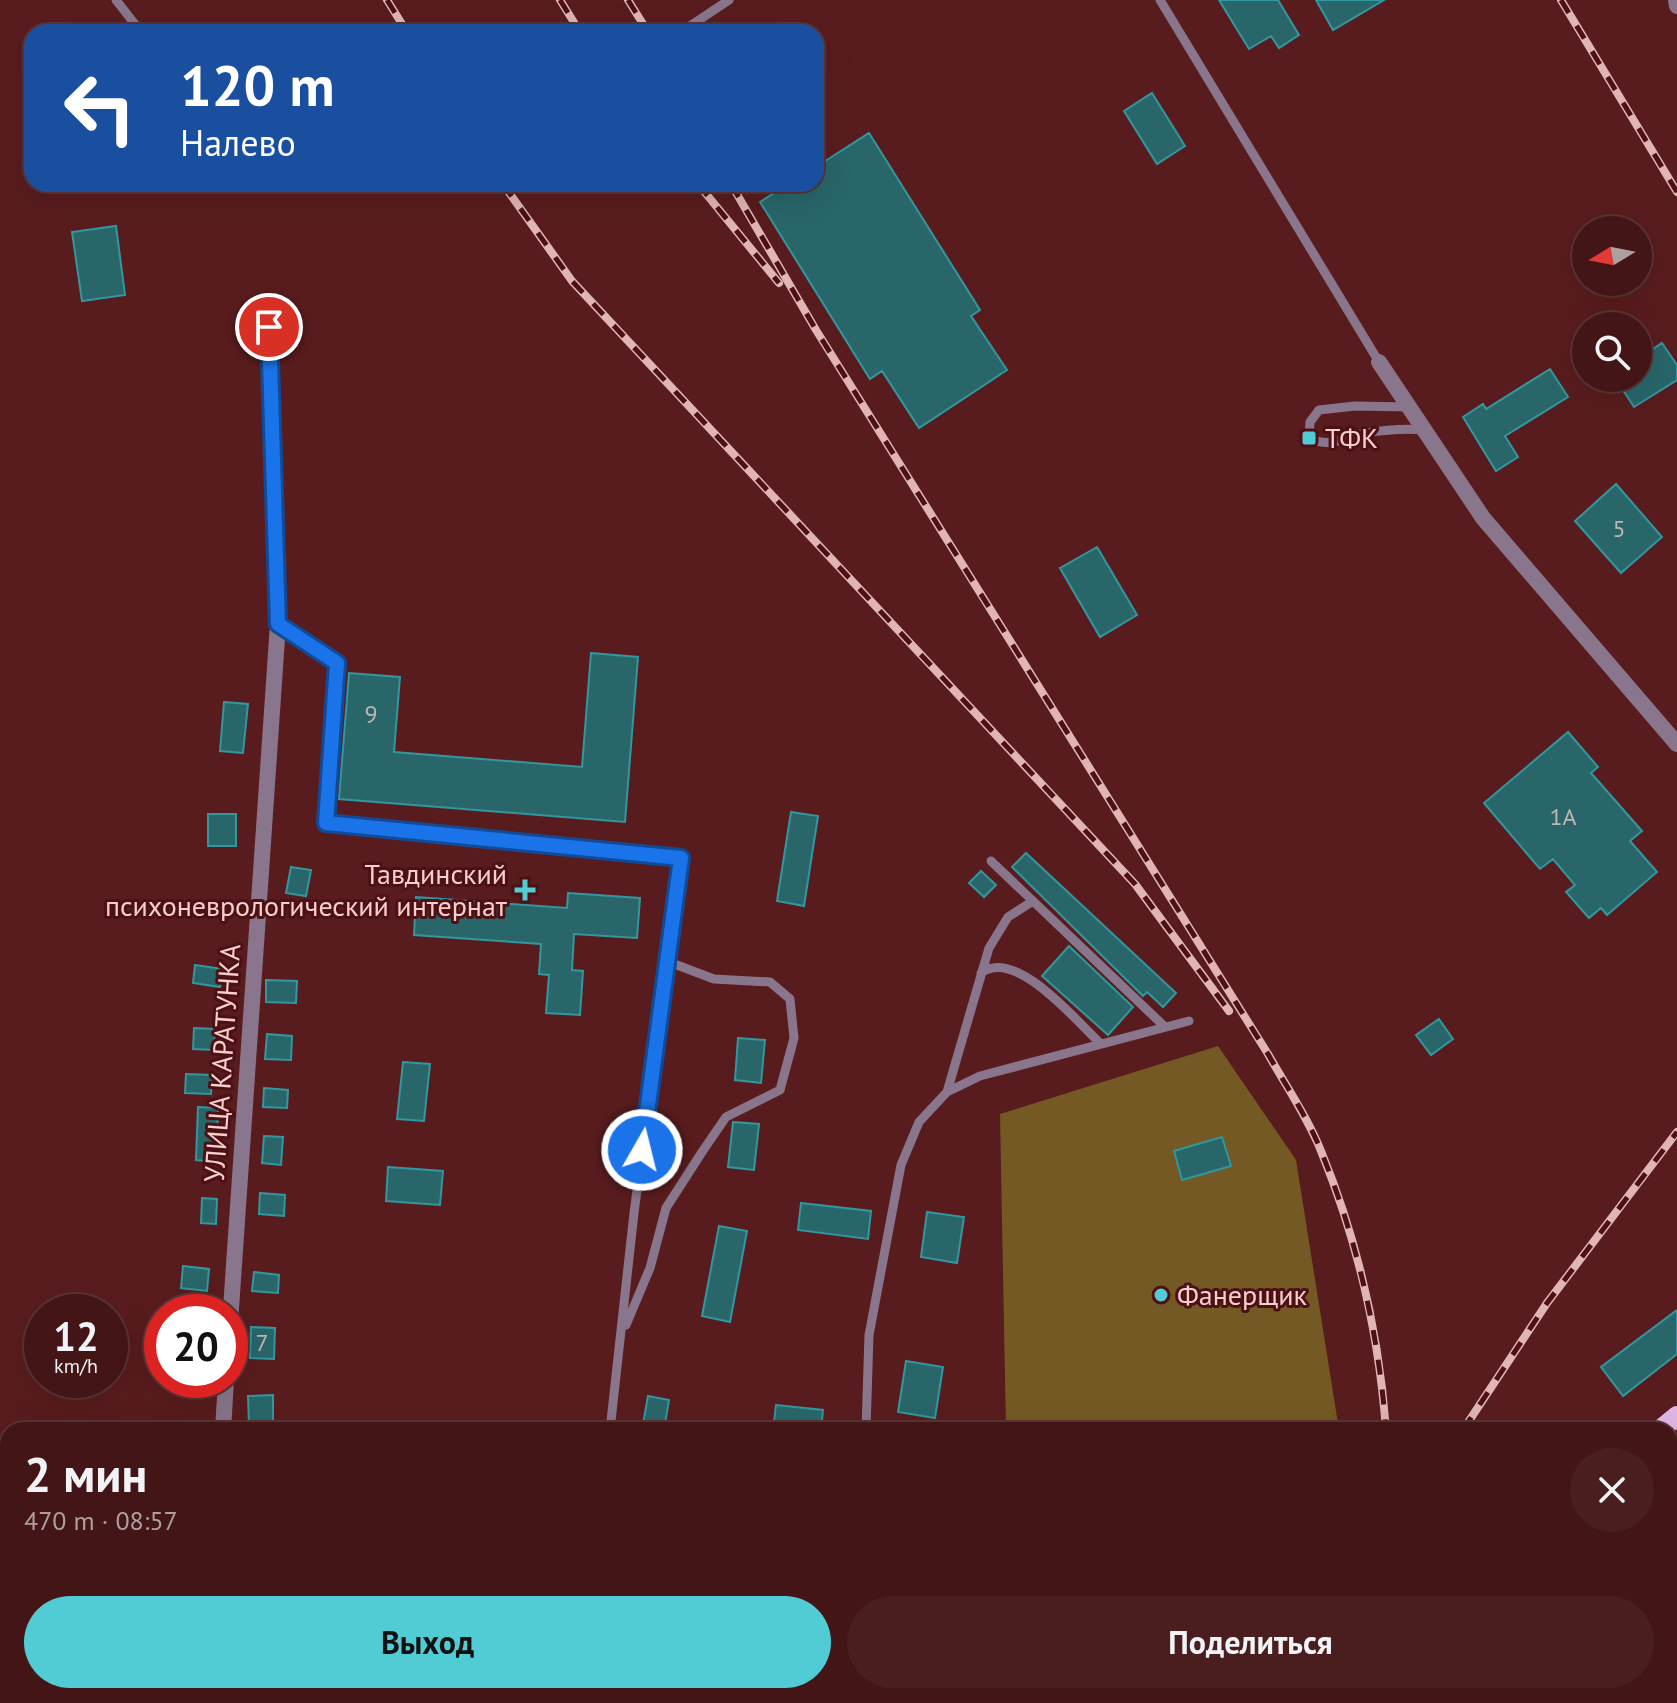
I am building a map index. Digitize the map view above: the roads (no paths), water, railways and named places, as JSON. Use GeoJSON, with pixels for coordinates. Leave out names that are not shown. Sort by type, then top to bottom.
{"type":"FeatureCollection","features":[{"type":"Feature","properties":{"kind":"street"},"geometry":{"type":"LineString","coordinates":[[1676,0],[1677,6]]}},
{"type":"Feature","properties":{"kind":"street","name":"УЛИЦА КАРАТУНКА"},"geometry":{"type":"LineString","coordinates":[[232,1294],[278,624],[269,327]]}},
{"type":"Feature","properties":{"kind":"street"},"geometry":{"type":"LineString","coordinates":[[1379,362],[1483,518],[1677,744]]}},
{"type":"Feature","properties":{"kind":"street"},"geometry":{"type":"LineString","coordinates":[[223,1422],[225,1398]]}},
{"type":"Feature","properties":{"kind":"lane"},"geometry":{"type":"LineString","coordinates":[[116,0],[135,24]]}},
{"type":"Feature","properties":{"kind":"lane"},"geometry":{"type":"LineString","coordinates":[[693,24],[729,0]]}},
{"type":"Feature","properties":{"kind":"lane"},"geometry":{"type":"LineString","coordinates":[[1160,0],[1379,362]]}},
{"type":"Feature","properties":{"kind":"lane"},"geometry":{"type":"LineString","coordinates":[[1409,407],[1355,406],[1319,410],[1310,422],[1309,438],[1320,444],[1333,444],[1364,434],[1426,431]]}},
{"type":"Feature","properties":{"kind":"lane"},"geometry":{"type":"LineString","coordinates":[[278,624],[337,663],[326,823],[681,858],[634,1213],[611,1422]]}},
{"type":"Feature","properties":{"kind":"lane"},"geometry":{"type":"LineString","coordinates":[[991,861],[1164,1026]]}},
{"type":"Feature","properties":{"kind":"lane"},"geometry":{"type":"LineString","coordinates":[[947,1092],[980,974],[997,931],[1008,917],[1033,901]]}},
{"type":"Feature","properties":{"kind":"lane"},"geometry":{"type":"LineString","coordinates":[[622,1335],[650,1268],[666,1208],[726,1117],[780,1090],[794,1038],[790,999],[770,982],[714,979],[669,962]]}},
{"type":"Feature","properties":{"kind":"lane"},"geometry":{"type":"LineString","coordinates":[[980,974],[986,969],[1013,969],[1032,980],[1100,1043]]}},
{"type":"Feature","properties":{"kind":"lane"},"geometry":{"type":"LineString","coordinates":[[866,1422],[869,1335],[901,1165],[919,1122],[947,1092],[980,1076],[1189,1021]]}},
{"type":"Feature","properties":{"kind":"railway"},"geometry":{"type":"LineString","coordinates":[[387,0],[402,24]]}},
{"type":"Feature","properties":{"kind":"railway"},"geometry":{"type":"LineString","coordinates":[[560,0],[575,24]]}},
{"type":"Feature","properties":{"kind":"railway"},"geometry":{"type":"LineString","coordinates":[[628,0],[643,24]]}},
{"type":"Feature","properties":{"kind":"railway"},"geometry":{"type":"LineString","coordinates":[[1561,0],[1677,192]]}},
{"type":"Feature","properties":{"kind":"railway"},"geometry":{"type":"LineString","coordinates":[[509,192],[572,281],[1135,884],[1229,1011]]}},
{"type":"Feature","properties":{"kind":"railway"},"geometry":{"type":"LineString","coordinates":[[705,192],[779,283]]}},
{"type":"Feature","properties":{"kind":"railway"},"geometry":{"type":"LineString","coordinates":[[736,192],[816,330],[1310,1126],[1334,1184],[1356,1253],[1372,1323],[1385,1422]]}},
{"type":"Feature","properties":{"kind":"railway"},"geometry":{"type":"LineString","coordinates":[[1468,1422],[1547,1303],[1677,1132]]}},
{"type":"Feature","properties":{"kind":"place","name":"ТФК"},"geometry":{"type":"Point","coordinates":[1309,438]}},
{"type":"Feature","properties":{"kind":"place","name":"Тавдинский психоневрологический интернат"},"geometry":{"type":"Point","coordinates":[525,890]}},
{"type":"Feature","properties":{"kind":"place","name":"Фанерщик"},"geometry":{"type":"Point","coordinates":[1161,1295]}}]}
